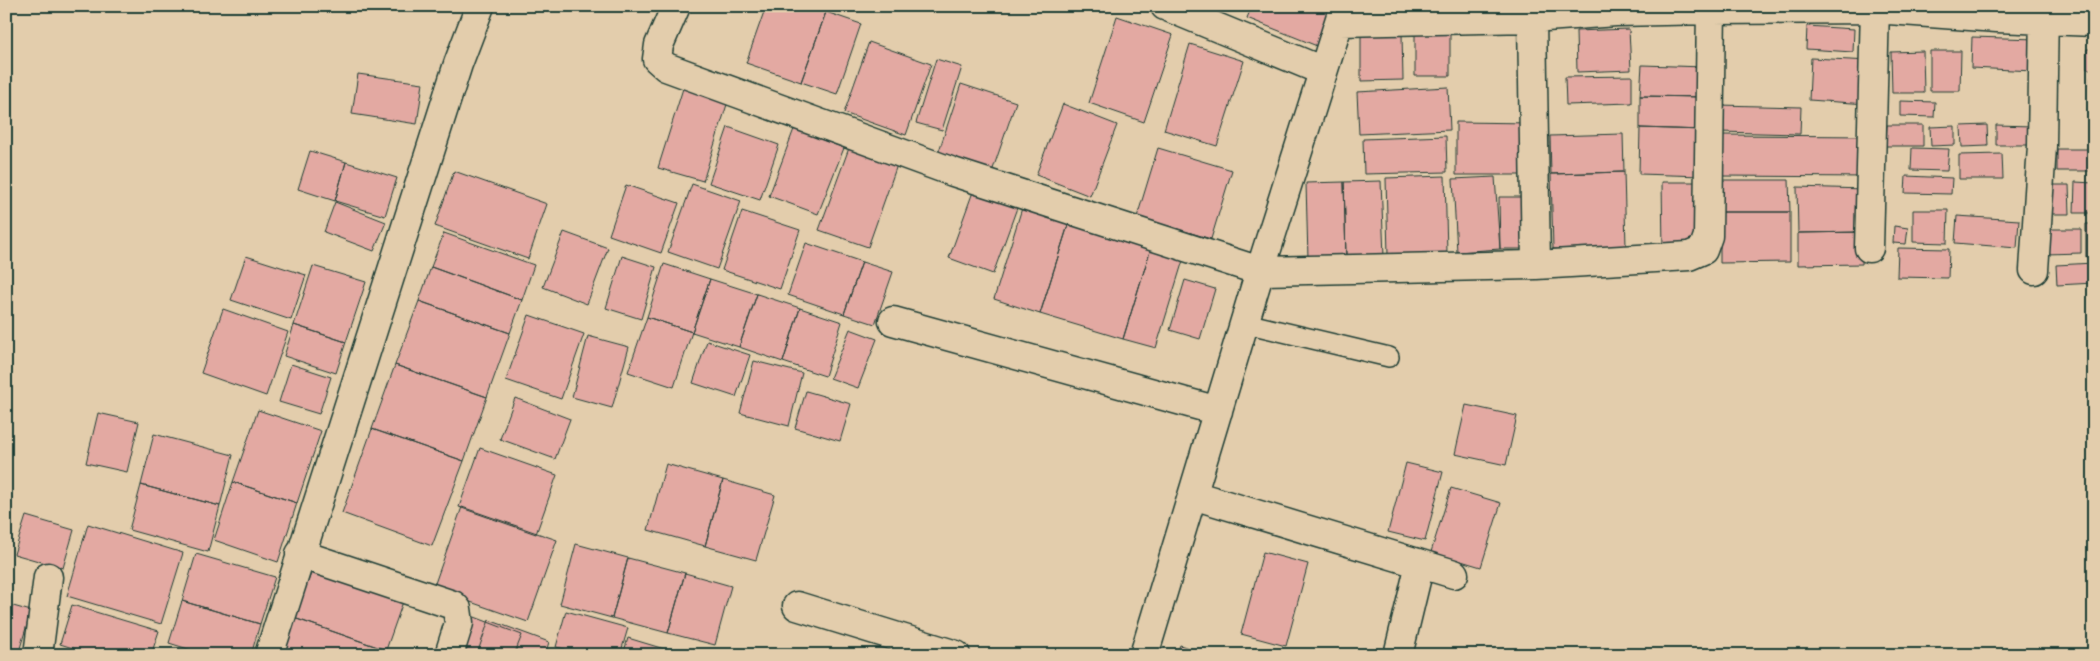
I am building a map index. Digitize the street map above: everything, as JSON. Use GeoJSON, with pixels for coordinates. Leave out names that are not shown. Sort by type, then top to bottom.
{"type":"FeatureCollection","features":[{"type":"Feature","properties":{"kind":"street"},"geometry":{"type":"LineString","coordinates":[[270,655],[300,554],[458,64],[480,6]]}},
{"type":"Feature","properties":{"kind":"street"},"geometry":{"type":"LineString","coordinates":[[676,6],[659,45],[657,58],[666,67],[953,172],[1260,270],[1536,265],[1689,256],[1703,250],[1708,236],[1712,8]]}},
{"type":"Feature","properties":{"kind":"street"},"geometry":{"type":"LineString","coordinates":[[1165,6],[1323,71]]}},
{"type":"Feature","properties":{"kind":"street"},"geometry":{"type":"LineString","coordinates":[[1144,655],[1260,270],[1342,14],[1532,18],[1712,8],[1875,8],[2044,13],[2094,22]]}},
{"type":"Feature","properties":{"kind":"street"},"geometry":{"type":"LineString","coordinates":[[1869,248],[1875,8]]}},
{"type":"Feature","properties":{"kind":"street"},"geometry":{"type":"LineString","coordinates":[[2034,270],[2042,146],[2044,13]]}},
{"type":"Feature","properties":{"kind":"street"},"geometry":{"type":"LineString","coordinates":[[1532,18],[1536,265]]}},
{"type":"Feature","properties":{"kind":"street"},"geometry":{"type":"LineString","coordinates":[[893,321],[1218,411]]}},
{"type":"Feature","properties":{"kind":"street"},"geometry":{"type":"LineString","coordinates":[[1193,495],[1454,574]]}},
{"type":"Feature","properties":{"kind":"street"},"geometry":{"type":"LineString","coordinates":[[300,554],[453,605],[458,609],[459,623],[449,655]]}},
{"type":"Feature","properties":{"kind":"street"},"geometry":{"type":"LineString","coordinates":[[1398,655],[1420,564]]}},
{"type":"Feature","properties":{"kind":"street"},"geometry":{"type":"LineString","coordinates":[[38,655],[48,577]]}},
{"type":"Feature","properties":{"kind":"street"},"geometry":{"type":"LineString","coordinates":[[797,606],[956,655]]}},
{"type":"Feature","properties":{"kind":"lane"},"geometry":{"type":"LineString","coordinates":[[1245,322],[1389,358]]}},
{"type":"Feature","properties":{"kind":"building"},"geometry":{"type":"Polygon","coordinates":[[[766,6],[810,6],[826,12],[801,82],[746,63],[766,6]]]}},
{"type":"Feature","properties":{"kind":"building"},"geometry":{"type":"Polygon","coordinates":[[[1252,6],[1333,6],[1317,46],[1247,18],[1252,6]]]}},
{"type":"Feature","properties":{"kind":"building"},"geometry":{"type":"Polygon","coordinates":[[[826,12],[861,24],[837,94],[801,82],[826,12]]]}},
{"type":"Feature","properties":{"kind":"building"},"geometry":{"type":"Polygon","coordinates":[[[1117,16],[1173,35],[1144,122],[1089,103],[1117,16]]]}},
{"type":"Feature","properties":{"kind":"building"},"geometry":{"type":"Polygon","coordinates":[[[1807,26],[1854,29],[1853,52],[1806,49],[1807,26]]]}},
{"type":"Feature","properties":{"kind":"building"},"geometry":{"type":"Polygon","coordinates":[[[1629,29],[1631,70],[1577,72],[1576,31],[1629,29]]]}},
{"type":"Feature","properties":{"kind":"building"},"geometry":{"type":"Polygon","coordinates":[[[1415,30],[1450,30],[1450,76],[1415,76],[1415,30]]]}},
{"type":"Feature","properties":{"kind":"building"},"geometry":{"type":"Polygon","coordinates":[[[1361,34],[1402,34],[1403,80],[1361,81],[1361,34]]]}},
{"type":"Feature","properties":{"kind":"building"},"geometry":{"type":"Polygon","coordinates":[[[1972,37],[2036,39],[2034,71],[1971,68],[1972,37]]]}},
{"type":"Feature","properties":{"kind":"building"},"geometry":{"type":"Polygon","coordinates":[[[869,42],[931,64],[906,135],[844,113],[869,42]]]}},
{"type":"Feature","properties":{"kind":"building"},"geometry":{"type":"Polygon","coordinates":[[[1190,44],[1244,61],[1217,146],[1164,130],[1190,44]]]}},
{"type":"Feature","properties":{"kind":"building"},"geometry":{"type":"Polygon","coordinates":[[[2087,49],[2094,49],[2094,69],[2087,69],[2087,49]]]}},
{"type":"Feature","properties":{"kind":"building"},"geometry":{"type":"Polygon","coordinates":[[[1923,51],[1924,93],[1892,93],[1891,52],[1923,51]]]}},
{"type":"Feature","properties":{"kind":"building"},"geometry":{"type":"Polygon","coordinates":[[[1930,51],[1961,51],[1960,91],[1930,91],[1930,51]]]}},
{"type":"Feature","properties":{"kind":"building"},"geometry":{"type":"Polygon","coordinates":[[[1811,58],[1870,61],[1867,104],[1809,100],[1811,58]]]}},
{"type":"Feature","properties":{"kind":"building"},"geometry":{"type":"Polygon","coordinates":[[[936,59],[962,67],[942,130],[916,123],[936,59]]]}},
{"type":"Feature","properties":{"kind":"building"},"geometry":{"type":"Polygon","coordinates":[[[1642,65],[1705,67],[1705,97],[1640,96],[1642,65]]]}},
{"type":"Feature","properties":{"kind":"building"},"geometry":{"type":"Polygon","coordinates":[[[358,74],[423,83],[417,124],[352,114],[358,74]]]}},
{"type":"Feature","properties":{"kind":"building"},"geometry":{"type":"Polygon","coordinates":[[[1632,76],[1632,103],[1566,105],[1565,77],[1632,76]]]}},
{"type":"Feature","properties":{"kind":"building"},"geometry":{"type":"Polygon","coordinates":[[[2091,76],[2094,76],[2094,96],[2091,96],[2091,76]]]}},
{"type":"Feature","properties":{"kind":"building"},"geometry":{"type":"Polygon","coordinates":[[[685,82],[729,98],[703,181],[658,168],[685,82]]]}},
{"type":"Feature","properties":{"kind":"building"},"geometry":{"type":"Polygon","coordinates":[[[961,84],[1016,102],[992,172],[938,154],[961,84]]]}},
{"type":"Feature","properties":{"kind":"building"},"geometry":{"type":"Polygon","coordinates":[[[1448,87],[1450,130],[1359,134],[1357,92],[1448,87]]]}},
{"type":"Feature","properties":{"kind":"building"},"geometry":{"type":"Polygon","coordinates":[[[1640,96],[1705,97],[1704,130],[1640,128],[1640,96]]]}},
{"type":"Feature","properties":{"kind":"building"},"geometry":{"type":"Polygon","coordinates":[[[1900,101],[1935,102],[1934,117],[1900,116],[1900,101]]]}},
{"type":"Feature","properties":{"kind":"building"},"geometry":{"type":"Polygon","coordinates":[[[1063,104],[1117,125],[1090,196],[1036,175],[1063,104]]]}},
{"type":"Feature","properties":{"kind":"building"},"geometry":{"type":"Polygon","coordinates":[[[1719,105],[1801,107],[1800,134],[1719,132],[1719,105]]]}},
{"type":"Feature","properties":{"kind":"building"},"geometry":{"type":"Polygon","coordinates":[[[1456,122],[1532,123],[1531,175],[1456,175],[1456,122]]]}},
{"type":"Feature","properties":{"kind":"building"},"geometry":{"type":"Polygon","coordinates":[[[1887,125],[1923,125],[1923,146],[1886,146],[1887,125]]]}},
{"type":"Feature","properties":{"kind":"building"},"geometry":{"type":"Polygon","coordinates":[[[1987,125],[1988,146],[1962,147],[1961,126],[1987,125]]]}},
{"type":"Feature","properties":{"kind":"building"},"geometry":{"type":"Polygon","coordinates":[[[1996,125],[2032,126],[2031,145],[1996,145],[1996,125]]]}},
{"type":"Feature","properties":{"kind":"building"},"geometry":{"type":"Polygon","coordinates":[[[1955,126],[1955,145],[1931,146],[1930,127],[1955,126]]]}},
{"type":"Feature","properties":{"kind":"building"},"geometry":{"type":"Polygon","coordinates":[[[728,127],[779,145],[760,200],[709,183],[728,127]]]}},
{"type":"Feature","properties":{"kind":"building"},"geometry":{"type":"Polygon","coordinates":[[[1640,128],[1704,130],[1703,176],[1639,174],[1640,128]]]}},
{"type":"Feature","properties":{"kind":"building"},"geometry":{"type":"Polygon","coordinates":[[[794,129],[844,148],[818,214],[769,196],[794,129]]]}},
{"type":"Feature","properties":{"kind":"building"},"geometry":{"type":"Polygon","coordinates":[[[1623,134],[1624,172],[1551,174],[1550,136],[1623,134]]]}},
{"type":"Feature","properties":{"kind":"building"},"geometry":{"type":"Polygon","coordinates":[[[1722,135],[1870,136],[1870,177],[1721,176],[1722,135]]]}},
{"type":"Feature","properties":{"kind":"building"},"geometry":{"type":"Polygon","coordinates":[[[1446,136],[1447,172],[1364,174],[1363,139],[1446,136]]]}},
{"type":"Feature","properties":{"kind":"building"},"geometry":{"type":"Polygon","coordinates":[[[849,148],[897,165],[868,247],[819,230],[849,148]]]}},
{"type":"Feature","properties":{"kind":"building"},"geometry":{"type":"Polygon","coordinates":[[[1158,148],[1232,170],[1211,239],[1137,217],[1158,148]]]}},
{"type":"Feature","properties":{"kind":"building"},"geometry":{"type":"Polygon","coordinates":[[[1912,148],[1949,149],[1947,171],[1911,170],[1912,148]]]}},
{"type":"Feature","properties":{"kind":"building"},"geometry":{"type":"Polygon","coordinates":[[[2057,149],[2094,149],[2094,171],[2057,171],[2057,149]]]}},
{"type":"Feature","properties":{"kind":"building"},"geometry":{"type":"Polygon","coordinates":[[[310,151],[346,162],[335,201],[298,189],[310,151]]]}},
{"type":"Feature","properties":{"kind":"building"},"geometry":{"type":"Polygon","coordinates":[[[2002,154],[2003,179],[1959,179],[1959,155],[2002,154]]]}},
{"type":"Feature","properties":{"kind":"building"},"geometry":{"type":"Polygon","coordinates":[[[346,162],[397,178],[385,216],[335,201],[346,162]]]}},
{"type":"Feature","properties":{"kind":"building"},"geometry":{"type":"Polygon","coordinates":[[[454,171],[547,204],[528,259],[435,226],[454,171]]]}},
{"type":"Feature","properties":{"kind":"building"},"geometry":{"type":"Polygon","coordinates":[[[1624,172],[1626,247],[1553,249],[1551,174],[1624,172]]]}},
{"type":"Feature","properties":{"kind":"building"},"geometry":{"type":"Polygon","coordinates":[[[1445,176],[1447,253],[1388,255],[1386,178],[1445,176]]]}},
{"type":"Feature","properties":{"kind":"building"},"geometry":{"type":"Polygon","coordinates":[[[1906,176],[1952,178],[1951,194],[1905,193],[1906,176]]]}},
{"type":"Feature","properties":{"kind":"building"},"geometry":{"type":"Polygon","coordinates":[[[1495,177],[1500,249],[1457,252],[1453,179],[1495,177]]]}},
{"type":"Feature","properties":{"kind":"building"},"geometry":{"type":"Polygon","coordinates":[[[1719,180],[1789,180],[1790,212],[1720,212],[1719,180]]]}},
{"type":"Feature","properties":{"kind":"building"},"geometry":{"type":"Polygon","coordinates":[[[1381,181],[1384,257],[1346,257],[1344,182],[1381,181]]]}},
{"type":"Feature","properties":{"kind":"building"},"geometry":{"type":"Polygon","coordinates":[[[1344,182],[1346,257],[1308,259],[1306,183],[1344,182]]]}},
{"type":"Feature","properties":{"kind":"building"},"geometry":{"type":"Polygon","coordinates":[[[1662,182],[1701,182],[1702,249],[1663,250],[1662,182]]]}},
{"type":"Feature","properties":{"kind":"building"},"geometry":{"type":"Polygon","coordinates":[[[2075,182],[2094,183],[2094,213],[2074,213],[2075,182]]]}},
{"type":"Feature","properties":{"kind":"building"},"geometry":{"type":"Polygon","coordinates":[[[692,184],[741,201],[717,269],[668,252],[692,184]]]}},
{"type":"Feature","properties":{"kind":"building"},"geometry":{"type":"Polygon","coordinates":[[[626,185],[679,203],[661,253],[609,235],[626,185]]]}},
{"type":"Feature","properties":{"kind":"building"},"geometry":{"type":"Polygon","coordinates":[[[2048,185],[2069,185],[2070,214],[2048,214],[2048,185]]]}},
{"type":"Feature","properties":{"kind":"building"},"geometry":{"type":"Polygon","coordinates":[[[1797,187],[1864,189],[1863,232],[1798,233],[1797,187]]]}},
{"type":"Feature","properties":{"kind":"building"},"geometry":{"type":"Polygon","coordinates":[[[974,189],[1018,205],[993,274],[949,258],[974,189]]]}},
{"type":"Feature","properties":{"kind":"building"},"geometry":{"type":"Polygon","coordinates":[[[1499,197],[1531,197],[1532,249],[1500,249],[1499,197]]]}},
{"type":"Feature","properties":{"kind":"building"},"geometry":{"type":"Polygon","coordinates":[[[335,202],[386,222],[374,251],[324,232],[335,202]]]}},
{"type":"Feature","properties":{"kind":"building"},"geometry":{"type":"Polygon","coordinates":[[[1022,208],[1069,222],[1040,314],[994,299],[1022,208]]]}},
{"type":"Feature","properties":{"kind":"building"},"geometry":{"type":"Polygon","coordinates":[[[1913,210],[1948,210],[1947,243],[1913,242],[1913,210]]]}},
{"type":"Feature","properties":{"kind":"building"},"geometry":{"type":"Polygon","coordinates":[[[742,211],[800,230],[780,289],[722,270],[742,211]]]}},
{"type":"Feature","properties":{"kind":"building"},"geometry":{"type":"Polygon","coordinates":[[[1720,212],[1790,212],[1790,262],[1720,263],[1720,212]]]}},
{"type":"Feature","properties":{"kind":"building"},"geometry":{"type":"Polygon","coordinates":[[[1957,216],[2019,220],[2017,248],[1955,243],[1957,216]]]}},
{"type":"Feature","properties":{"kind":"building"},"geometry":{"type":"Polygon","coordinates":[[[1069,222],[1151,248],[1123,339],[1040,314],[1069,222]]]}},
{"type":"Feature","properties":{"kind":"building"},"geometry":{"type":"Polygon","coordinates":[[[2086,224],[2094,224],[2094,256],[2086,257],[2086,224]]]}},
{"type":"Feature","properties":{"kind":"building"},"geometry":{"type":"Polygon","coordinates":[[[1894,226],[1908,228],[1906,244],[1893,243],[1894,226]]]}},
{"type":"Feature","properties":{"kind":"building"},"geometry":{"type":"Polygon","coordinates":[[[2046,229],[2081,229],[2081,253],[2046,254],[2046,229]]]}},
{"type":"Feature","properties":{"kind":"building"},"geometry":{"type":"Polygon","coordinates":[[[564,232],[608,248],[587,304],[543,287],[564,232]]]}},
{"type":"Feature","properties":{"kind":"building"},"geometry":{"type":"Polygon","coordinates":[[[1863,232],[1862,264],[1798,265],[1798,233],[1863,232]]]}},
{"type":"Feature","properties":{"kind":"building"},"geometry":{"type":"Polygon","coordinates":[[[444,233],[534,265],[522,300],[431,267],[444,233]]]}},
{"type":"Feature","properties":{"kind":"building"},"geometry":{"type":"Polygon","coordinates":[[[806,243],[862,262],[844,314],[788,295],[806,243]]]}},
{"type":"Feature","properties":{"kind":"building"},"geometry":{"type":"Polygon","coordinates":[[[1151,248],[1184,257],[1156,348],[1123,339],[1151,248]]]}},
{"type":"Feature","properties":{"kind":"building"},"geometry":{"type":"Polygon","coordinates":[[[1898,248],[1949,249],[1948,278],[1897,277],[1898,248]]]}},
{"type":"Feature","properties":{"kind":"building"},"geometry":{"type":"Polygon","coordinates":[[[246,256],[306,275],[291,320],[231,300],[246,256]]]}},
{"type":"Feature","properties":{"kind":"building"},"geometry":{"type":"Polygon","coordinates":[[[622,256],[656,267],[641,319],[606,308],[622,256]]]}},
{"type":"Feature","properties":{"kind":"building"},"geometry":{"type":"Polygon","coordinates":[[[862,262],[893,272],[875,324],[844,314],[862,262]]]}},
{"type":"Feature","properties":{"kind":"building"},"geometry":{"type":"Polygon","coordinates":[[[2094,263],[2094,283],[2057,285],[2056,265],[2094,263]]]}},
{"type":"Feature","properties":{"kind":"building"},"geometry":{"type":"Polygon","coordinates":[[[664,264],[710,279],[692,332],[647,317],[664,264]]]}},
{"type":"Feature","properties":{"kind":"building"},"geometry":{"type":"Polygon","coordinates":[[[313,266],[366,282],[346,342],[294,325],[313,266]]]}},
{"type":"Feature","properties":{"kind":"building"},"geometry":{"type":"Polygon","coordinates":[[[431,267],[522,300],[510,333],[419,301],[431,267]]]}},
{"type":"Feature","properties":{"kind":"building"},"geometry":{"type":"Polygon","coordinates":[[[710,279],[757,294],[739,347],[692,332],[710,279]]]}},
{"type":"Feature","properties":{"kind":"building"},"geometry":{"type":"Polygon","coordinates":[[[1185,280],[1215,289],[1200,339],[1170,330],[1185,280]]]}},
{"type":"Feature","properties":{"kind":"building"},"geometry":{"type":"Polygon","coordinates":[[[757,294],[800,308],[783,362],[739,347],[757,294]]]}},
{"type":"Feature","properties":{"kind":"building"},"geometry":{"type":"Polygon","coordinates":[[[419,301],[510,333],[487,397],[395,365],[419,301]]]}},
{"type":"Feature","properties":{"kind":"building"},"geometry":{"type":"Polygon","coordinates":[[[800,308],[842,322],[825,376],[783,362],[800,308]]]}},
{"type":"Feature","properties":{"kind":"building"},"geometry":{"type":"Polygon","coordinates":[[[223,309],[288,332],[266,396],[201,373],[223,309]]]}},
{"type":"Feature","properties":{"kind":"building"},"geometry":{"type":"Polygon","coordinates":[[[529,315],[584,334],[561,399],[506,380],[529,315]]]}},
{"type":"Feature","properties":{"kind":"building"},"geometry":{"type":"Polygon","coordinates":[[[647,317],[692,332],[674,387],[628,372],[647,317]]]}},
{"type":"Feature","properties":{"kind":"building"},"geometry":{"type":"Polygon","coordinates":[[[294,325],[346,342],[336,373],[284,356],[294,325]]]}},
{"type":"Feature","properties":{"kind":"building"},"geometry":{"type":"Polygon","coordinates":[[[850,329],[877,339],[858,388],[830,378],[850,329]]]}},
{"type":"Feature","properties":{"kind":"building"},"geometry":{"type":"Polygon","coordinates":[[[588,336],[629,347],[612,408],[572,397],[588,336]]]}},
{"type":"Feature","properties":{"kind":"building"},"geometry":{"type":"Polygon","coordinates":[[[707,341],[750,355],[736,397],[693,383],[707,341]]]}},
{"type":"Feature","properties":{"kind":"building"},"geometry":{"type":"Polygon","coordinates":[[[754,361],[802,373],[789,426],[740,413],[754,361]]]}},
{"type":"Feature","properties":{"kind":"building"},"geometry":{"type":"Polygon","coordinates":[[[291,364],[331,377],[319,414],[279,402],[291,364]]]}},
{"type":"Feature","properties":{"kind":"building"},"geometry":{"type":"Polygon","coordinates":[[[395,365],[487,397],[464,461],[372,429],[395,365]]]}},
{"type":"Feature","properties":{"kind":"building"},"geometry":{"type":"Polygon","coordinates":[[[806,391],[851,404],[840,441],[795,428],[806,391]]]}},
{"type":"Feature","properties":{"kind":"building"},"geometry":{"type":"Polygon","coordinates":[[[515,398],[570,419],[555,459],[500,439],[515,398]]]}},
{"type":"Feature","properties":{"kind":"building"},"geometry":{"type":"Polygon","coordinates":[[[1466,405],[1517,416],[1506,465],[1455,454],[1466,405]]]}},
{"type":"Feature","properties":{"kind":"building"},"geometry":{"type":"Polygon","coordinates":[[[258,410],[321,431],[297,503],[233,482],[258,410]]]}},
{"type":"Feature","properties":{"kind":"building"},"geometry":{"type":"Polygon","coordinates":[[[98,413],[139,422],[127,472],[86,463],[98,413]]]}},
{"type":"Feature","properties":{"kind":"building"},"geometry":{"type":"Polygon","coordinates":[[[372,429],[464,461],[432,546],[342,513],[372,429]]]}},
{"type":"Feature","properties":{"kind":"building"},"geometry":{"type":"Polygon","coordinates":[[[154,434],[233,455],[220,506],[141,485],[154,434]]]}},
{"type":"Feature","properties":{"kind":"building"},"geometry":{"type":"Polygon","coordinates":[[[480,448],[557,475],[536,534],[459,507],[480,448]]]}},
{"type":"Feature","properties":{"kind":"building"},"geometry":{"type":"Polygon","coordinates":[[[1406,463],[1443,472],[1425,541],[1388,532],[1406,463]]]}},
{"type":"Feature","properties":{"kind":"building"},"geometry":{"type":"Polygon","coordinates":[[[666,464],[723,480],[705,546],[648,530],[666,464]]]}},
{"type":"Feature","properties":{"kind":"building"},"geometry":{"type":"Polygon","coordinates":[[[723,480],[775,495],[756,560],[705,546],[723,480]]]}},
{"type":"Feature","properties":{"kind":"building"},"geometry":{"type":"Polygon","coordinates":[[[233,482],[297,503],[278,562],[214,540],[233,482]]]}},
{"type":"Feature","properties":{"kind":"building"},"geometry":{"type":"Polygon","coordinates":[[[141,485],[220,506],[208,552],[129,530],[141,485]]]}},
{"type":"Feature","properties":{"kind":"building"},"geometry":{"type":"Polygon","coordinates":[[[1451,488],[1501,503],[1481,567],[1431,552],[1451,488]]]}},
{"type":"Feature","properties":{"kind":"building"},"geometry":{"type":"Polygon","coordinates":[[[462,507],[557,540],[528,622],[433,589],[462,507]]]}},
{"type":"Feature","properties":{"kind":"building"},"geometry":{"type":"Polygon","coordinates":[[[26,516],[74,530],[63,568],[14,554],[26,516]]]}},
{"type":"Feature","properties":{"kind":"building"},"geometry":{"type":"Polygon","coordinates":[[[88,524],[183,553],[161,624],[67,596],[88,524]]]}},
{"type":"Feature","properties":{"kind":"building"},"geometry":{"type":"Polygon","coordinates":[[[576,544],[628,558],[612,618],[560,604],[576,544]]]}},
{"type":"Feature","properties":{"kind":"building"},"geometry":{"type":"Polygon","coordinates":[[[1263,552],[1308,564],[1286,646],[1241,634],[1263,552]]]}},
{"type":"Feature","properties":{"kind":"building"},"geometry":{"type":"Polygon","coordinates":[[[196,554],[275,577],[260,624],[182,601],[196,554]]]}},
{"type":"Feature","properties":{"kind":"building"},"geometry":{"type":"Polygon","coordinates":[[[628,558],[685,573],[668,633],[612,618],[628,558]]]}},
{"type":"Feature","properties":{"kind":"building"},"geometry":{"type":"Polygon","coordinates":[[[315,563],[405,596],[386,650],[294,618],[315,563]]]}},
{"type":"Feature","properties":{"kind":"building"},"geometry":{"type":"Polygon","coordinates":[[[685,573],[731,586],[715,645],[668,633],[685,573]]]}},
{"type":"Feature","properties":{"kind":"building"},"geometry":{"type":"Polygon","coordinates":[[[182,601],[260,624],[251,655],[207,655],[169,643],[182,601]]]}},
{"type":"Feature","properties":{"kind":"building"},"geometry":{"type":"Polygon","coordinates":[[[6,604],[31,611],[18,655],[6,654],[6,604]]]}},
{"type":"Feature","properties":{"kind":"building"},"geometry":{"type":"Polygon","coordinates":[[[72,605],[159,631],[151,655],[95,655],[60,644],[72,605]]]}},
{"type":"Feature","properties":{"kind":"building"},"geometry":{"type":"Polygon","coordinates":[[[566,611],[628,628],[620,655],[563,655],[565,649],[556,647],[566,611]]]}},
{"type":"Feature","properties":{"kind":"building"},"geometry":{"type":"Polygon","coordinates":[[[472,616],[522,635],[514,655],[465,655],[458,652],[472,616]]]}},
{"type":"Feature","properties":{"kind":"building"},"geometry":{"type":"Polygon","coordinates":[[[294,618],[386,650],[384,655],[281,655],[294,618]]]}},
{"type":"Feature","properties":{"kind":"building"},"geometry":{"type":"Polygon","coordinates":[[[489,620],[549,642],[545,655],[477,654],[489,620]]]}},
{"type":"Feature","properties":{"kind":"building"},"geometry":{"type":"Polygon","coordinates":[[[628,638],[684,655],[623,655],[628,638]]]}},
{"type":"Feature","properties":{"kind":"building"},"geometry":{"type":"Polygon","coordinates":[[[1180,645],[1208,655],[1176,655],[1180,645]]]}}]}
